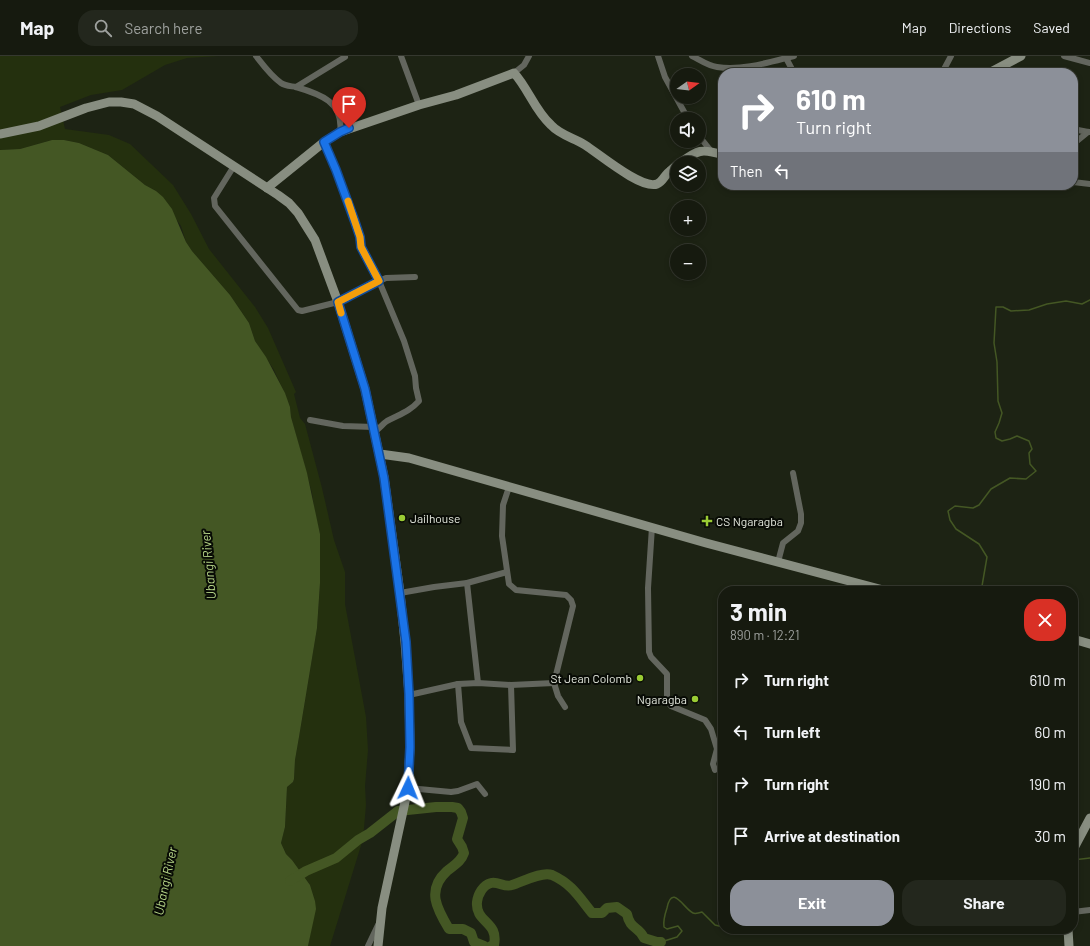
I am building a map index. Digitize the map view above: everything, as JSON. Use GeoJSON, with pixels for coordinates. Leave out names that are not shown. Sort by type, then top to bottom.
{"type":"FeatureCollection","features":[{"type":"Feature","properties":{"kind":"main road"},"geometry":{"type":"LineString","coordinates":[[998,68],[1021,56]]}},
{"type":"Feature","properties":{"kind":"main road"},"geometry":{"type":"LineString","coordinates":[[267,188],[324,142],[340,132],[357,125],[456,95],[514,73],[550,124],[558,132],[587,146],[636,179],[649,185],[657,184],[670,170]]}},
{"type":"Feature","properties":{"kind":"main road"},"geometry":{"type":"LineString","coordinates":[[0,134],[39,126],[99,104],[109,102],[134,104],[157,116],[289,203],[307,224],[315,240],[338,302],[365,389],[380,454],[406,642],[410,747],[408,790],[379,922],[378,946]]}},
{"type":"Feature","properties":{"kind":"main road"},"geometry":{"type":"LineString","coordinates":[[690,156],[698,151],[710,151],[718,153]]}},
{"type":"Feature","properties":{"kind":"main road"},"geometry":{"type":"LineString","coordinates":[[380,454],[409,458],[652,527],[868,586]]}},
{"type":"Feature","properties":{"kind":"main road"},"geometry":{"type":"LineString","coordinates":[[1078,640],[1090,644]]}},
{"type":"Feature","properties":{"kind":"main road"},"geometry":{"type":"LineString","coordinates":[[1078,841],[1090,818]]}},
{"type":"Feature","properties":{"kind":"main road"},"geometry":{"type":"LineString","coordinates":[[1068,934],[1069,946]]}},
{"type":"Feature","properties":{"kind":"street"},"geometry":{"type":"LineString","coordinates":[[256,56],[282,84],[296,87],[329,101],[340,114],[342,122],[340,132]]}},
{"type":"Feature","properties":{"kind":"street"},"geometry":{"type":"LineString","coordinates":[[400,56],[420,105]]}},
{"type":"Feature","properties":{"kind":"street"},"geometry":{"type":"LineString","coordinates":[[514,73],[524,65],[529,56]]}},
{"type":"Feature","properties":{"kind":"street"},"geometry":{"type":"LineString","coordinates":[[658,56],[665,77],[684,112]]}},
{"type":"Feature","properties":{"kind":"street"},"geometry":{"type":"LineString","coordinates":[[692,56],[710,65],[729,68],[769,62],[794,56]]}},
{"type":"Feature","properties":{"kind":"street"},"geometry":{"type":"LineString","coordinates":[[945,68],[951,56]]}},
{"type":"Feature","properties":{"kind":"street"},"geometry":{"type":"LineString","coordinates":[[1064,56],[1090,63]]}},
{"type":"Feature","properties":{"kind":"street"},"geometry":{"type":"LineString","coordinates":[[296,87],[345,58]]}},
{"type":"Feature","properties":{"kind":"street"},"geometry":{"type":"LineString","coordinates":[[786,58],[791,68]]}},
{"type":"Feature","properties":{"kind":"street"},"geometry":{"type":"LineString","coordinates":[[1078,130],[1089,132]]}},
{"type":"Feature","properties":{"kind":"street"},"geometry":{"type":"LineString","coordinates":[[1078,140],[1089,132]]}},
{"type":"Feature","properties":{"kind":"street"},"geometry":{"type":"LineString","coordinates":[[310,420],[343,426],[380,429],[386,422],[407,412],[419,401],[415,376],[404,341],[379,281],[361,247],[360,237],[355,222],[324,142]]}},
{"type":"Feature","properties":{"kind":"street"},"geometry":{"type":"LineString","coordinates":[[706,146],[710,151]]}},
{"type":"Feature","properties":{"kind":"street"},"geometry":{"type":"LineString","coordinates":[[234,166],[214,198],[215,206],[223,218],[298,310],[302,311],[338,302],[386,278],[415,277]]}},
{"type":"Feature","properties":{"kind":"street"},"geometry":{"type":"LineString","coordinates":[[1078,183],[1090,184]]}},
{"type":"Feature","properties":{"kind":"street"},"geometry":{"type":"LineString","coordinates":[[778,562],[783,543],[798,531],[801,523],[801,514],[793,473]]}},
{"type":"Feature","properties":{"kind":"street"},"geometry":{"type":"LineString","coordinates":[[509,487],[503,505],[502,536],[509,584],[516,590],[566,595],[571,600],[573,606],[554,683],[558,696],[565,706]]}},
{"type":"Feature","properties":{"kind":"street"},"geometry":{"type":"LineString","coordinates":[[652,527],[648,588],[649,652],[651,657],[667,674],[667,700],[671,706],[705,720],[711,729],[717,749],[714,764],[715,770]]}},
{"type":"Feature","properties":{"kind":"street"},"geometry":{"type":"LineString","coordinates":[[400,593],[467,583],[507,572]]}},
{"type":"Feature","properties":{"kind":"street"},"geometry":{"type":"LineString","coordinates":[[467,583],[478,683]]}},
{"type":"Feature","properties":{"kind":"street"},"geometry":{"type":"LineString","coordinates":[[409,694],[458,684],[478,683],[511,685],[554,683]]}},
{"type":"Feature","properties":{"kind":"street"},"geometry":{"type":"LineString","coordinates":[[458,684],[461,722],[471,748],[513,750],[511,685]]}},
{"type":"Feature","properties":{"kind":"street"},"geometry":{"type":"LineString","coordinates":[[408,790],[451,792],[477,784],[485,794]]}},
{"type":"Feature","properties":{"kind":"street"},"geometry":{"type":"LineString","coordinates":[[1078,911],[1090,910]]}},
{"type":"Feature","properties":{"kind":"street"},"geometry":{"type":"LineString","coordinates":[[368,946],[379,922]]}},
{"type":"Feature","properties":{"kind":"shaded area"},"geometry":{"type":"Polygon","coordinates":[[[0,56],[219,56],[187,58],[165,65],[122,90],[91,95],[60,107],[65,129],[109,135],[130,144],[173,185],[191,214],[209,249],[255,307],[268,328],[296,392],[294,394],[300,418],[305,424],[334,540],[345,572],[345,604],[366,717],[368,750],[363,839],[330,946],[308,946],[315,909],[315,901],[310,885],[286,854],[281,843],[285,827],[287,787],[293,782],[294,779],[295,760],[317,628],[320,583],[320,534],[312,493],[291,417],[290,407],[274,370],[255,341],[249,323],[230,295],[192,251],[186,242],[181,226],[156,191],[145,185],[108,155],[79,143],[64,140],[52,140],[20,149],[0,150],[0,56]]]}},
{"type":"Feature","properties":{"kind":"water","name":"Ubangi River"},"geometry":{"type":"Polygon","coordinates":[[[52,140],[64,140],[79,143],[108,155],[145,185],[163,197],[172,209],[186,242],[192,251],[230,295],[249,323],[255,341],[266,357],[285,393],[290,407],[291,417],[307,473],[320,534],[320,583],[317,628],[295,760],[294,779],[293,782],[287,787],[285,827],[281,843],[286,854],[310,885],[315,901],[316,909],[308,946],[0,946],[0,150],[20,149],[52,140]]]}},
{"type":"Feature","properties":{"kind":"waterway"},"geometry":{"type":"LineString","coordinates":[[982,586],[987,557],[979,544],[956,529],[950,520],[948,511],[955,506],[973,508],[979,505],[991,489],[1010,478],[1026,479],[1036,471],[1030,464],[1029,453],[1032,449],[1029,441],[1017,436],[1002,441],[996,438],[995,432],[1002,413],[998,401],[997,362],[994,343],[996,307],[1003,307],[1011,311],[1029,310],[1047,304],[1066,301],[1082,304],[1090,300]]}},
{"type":"Feature","properties":{"kind":"waterway"},"geometry":{"type":"LineString","coordinates":[[290,881],[306,871],[336,858],[398,811],[436,807],[458,808],[463,818],[457,839],[464,853],[459,861],[441,878],[435,892],[436,900],[449,929],[463,929],[471,933],[474,942],[484,946]]}},
{"type":"Feature","properties":{"kind":"waterway"},"geometry":{"type":"LineString","coordinates":[[1078,859],[1090,858]]}},
{"type":"Feature","properties":{"kind":"waterway"},"geometry":{"type":"LineString","coordinates":[[491,946],[494,945],[495,937],[493,931],[477,909],[477,902],[483,888],[491,883],[509,886],[543,874],[552,875],[565,882],[579,896],[592,913],[602,913],[607,908],[617,907],[627,914],[630,923],[640,931],[644,938],[661,942]]}},
{"type":"Feature","properties":{"kind":"waterway"},"geometry":{"type":"LineString","coordinates":[[661,942],[677,937],[682,931],[678,926],[667,929],[664,927],[664,920],[669,901],[672,898],[678,900],[693,913],[702,912],[715,925],[718,926]]}},
{"type":"Feature","properties":{"kind":"slow traffic"},"geometry":{"type":"LineString","coordinates":[[341,313],[338,302],[379,281],[361,247],[360,237],[348,201]]}},
{"type":"Feature","properties":{"kind":"place","name":"Jailhouse"},"geometry":{"type":"Point","coordinates":[402,518]}},
{"type":"Feature","properties":{"kind":"place","name":"CS Ngaragba"},"geometry":{"type":"Point","coordinates":[707,521]}},
{"type":"Feature","properties":{"kind":"place","name":"St Jean Colomb"},"geometry":{"type":"Point","coordinates":[640,678]}},
{"type":"Feature","properties":{"kind":"place","name":"Ngaragba"},"geometry":{"type":"Point","coordinates":[695,699]}},
{"type":"Feature","properties":{"kind":"route"},"geometry":{"type":"LineString","coordinates":[[349,128],[324,142],[355,222],[360,237],[361,247],[379,281],[338,302],[365,389],[384,478],[406,642],[410,747],[408,788]]}}]}
